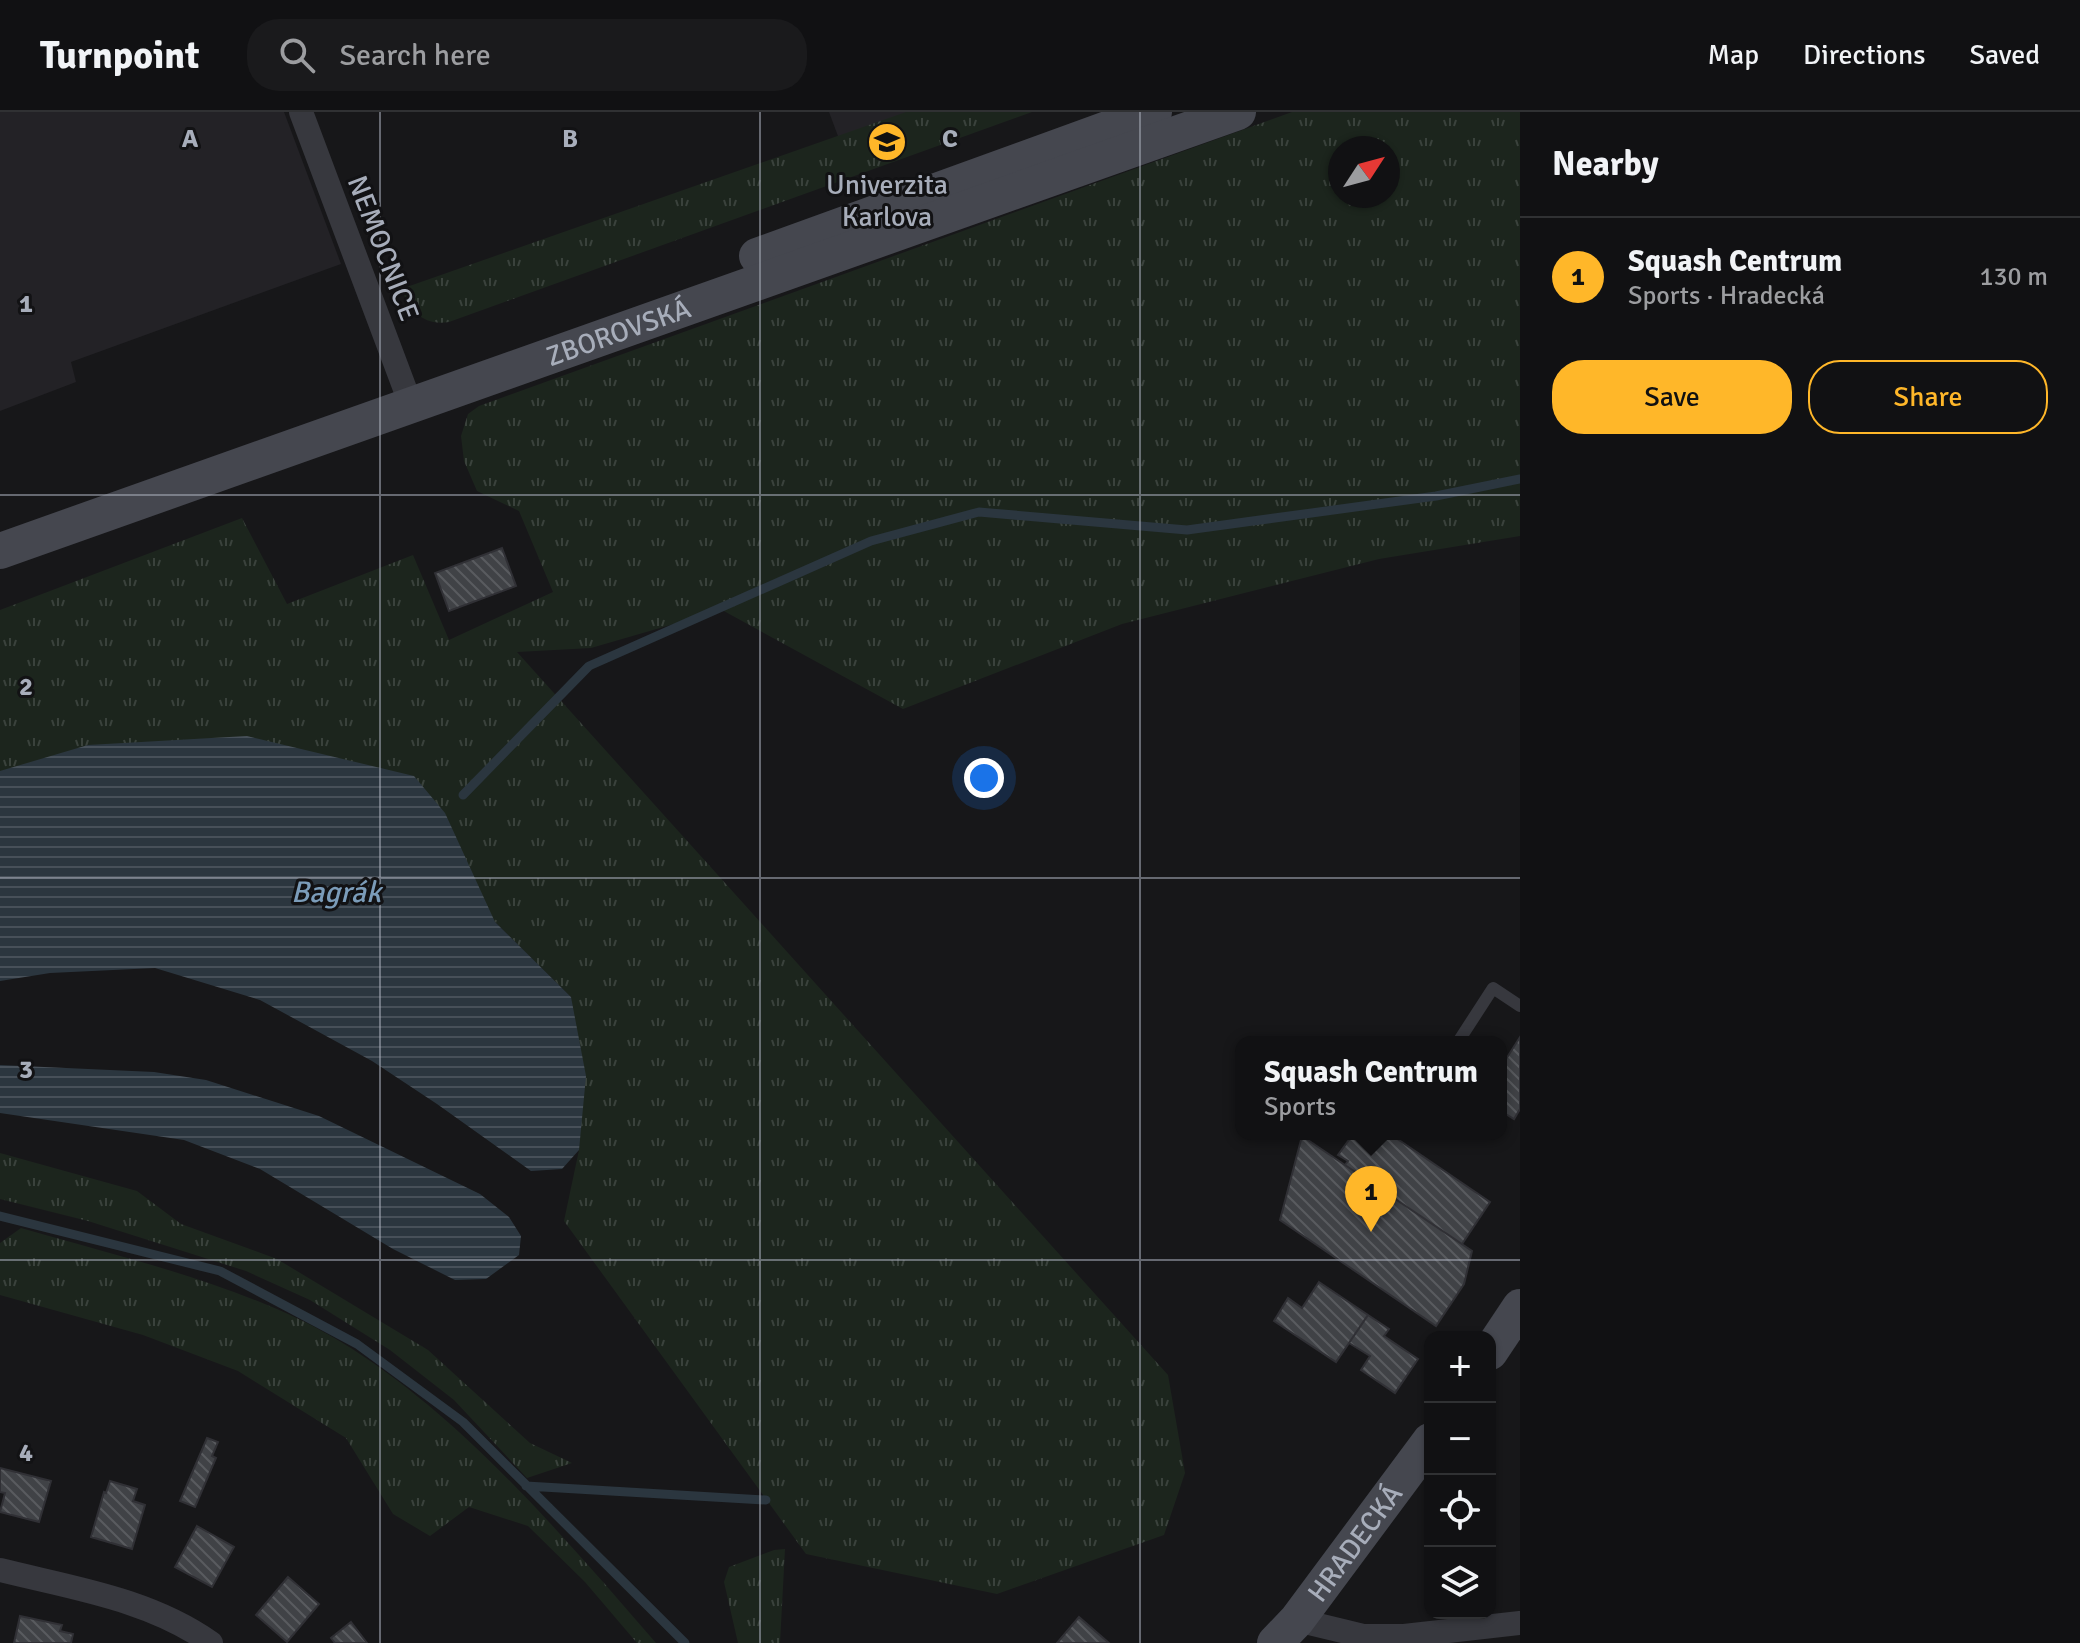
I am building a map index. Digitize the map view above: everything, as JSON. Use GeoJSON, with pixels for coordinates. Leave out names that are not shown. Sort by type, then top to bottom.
{"type":"FeatureCollection","features":[{"type":"Feature","properties":{"kind":"street","name":"NEMOCNICE"},"geometry":{"type":"LineString","coordinates":[[301,112],[407,394]]}},
{"type":"Feature","properties":{"kind":"street","name":"ZBOROVSKÁ"},"geometry":{"type":"LineString","coordinates":[[0,549],[1154,112]]}},
{"type":"Feature","properties":{"kind":"street","name":"ZBOROVSKÁ"},"geometry":{"type":"LineString","coordinates":[[407,394],[1238,112]]}},
{"type":"Feature","properties":{"kind":"street"},"geometry":{"type":"LineString","coordinates":[[1496,1343],[1520,1307]]}},
{"type":"Feature","properties":{"kind":"street","name":"HRADECKÁ"},"geometry":{"type":"LineString","coordinates":[[1286,1631],[1424,1449]]}},
{"type":"Feature","properties":{"kind":"street"},"geometry":{"type":"LineString","coordinates":[[0,1570],[137,1604],[169,1617],[211,1643]]}},
{"type":"Feature","properties":{"kind":"street"},"geometry":{"type":"LineString","coordinates":[[1286,1631],[1404,1636],[1520,1623]]}},
{"type":"Feature","properties":{"kind":"lane"},"geometry":{"type":"LineString","coordinates":[[1462,1036],[1493,988],[1520,1006]]}},
{"type":"Feature","properties":{"kind":"shaded area"},"geometry":{"type":"Polygon","coordinates":[[[0,112],[284,112],[341,264],[71,362],[76,382],[0,411],[0,112]]]}},
{"type":"Feature","properties":{"kind":"shaded area","name":"Univerzita Karlova"},"geometry":{"type":"Polygon","coordinates":[[[829,112],[1015,112],[851,171],[829,112]]]}},
{"type":"Feature","properties":{"kind":"green space"},"geometry":{"type":"Polygon","coordinates":[[[906,112],[1032,112],[449,322],[432,322],[419,315],[401,289],[906,112]]]}},
{"type":"Feature","properties":{"kind":"green space"},"geometry":{"type":"Polygon","coordinates":[[[1292,112],[1520,112],[1520,536],[1379,559],[1122,624],[903,709],[722,610],[591,648],[517,652],[1168,1375],[1185,1473],[1164,1535],[997,1594],[806,1554],[564,1221],[579,1150],[571,997],[495,922],[0,778],[0,610],[242,518],[287,604],[413,555],[449,640],[553,592],[519,511],[477,491],[464,461],[461,436],[468,414],[479,406],[1292,112]]]}},
{"type":"Feature","properties":{"kind":"green space"},"geometry":{"type":"Polygon","coordinates":[[[0,1153],[137,1191],[181,1224],[277,1259],[428,1350],[530,1443],[572,1463],[527,1478],[454,1400],[390,1350],[310,1300],[246,1271],[88,1221],[0,1199],[0,1153]]]}},
{"type":"Feature","properties":{"kind":"green space"},"geometry":{"type":"Polygon","coordinates":[[[21,1228],[226,1289],[305,1322],[341,1342],[386,1372],[470,1442],[548,1521],[656,1643],[637,1643],[585,1582],[528,1526],[469,1507],[430,1536],[393,1514],[346,1438],[238,1371],[143,1335],[0,1295],[0,1243],[21,1228]]]}},
{"type":"Feature","properties":{"kind":"green space"},"geometry":{"type":"Polygon","coordinates":[[[785,1549],[780,1643],[738,1643],[724,1582],[729,1567],[774,1550],[785,1549]]]}},
{"type":"Feature","properties":{"kind":"water","name":"Bagrák"},"geometry":{"type":"Polygon","coordinates":[[[247,736],[414,776],[445,813],[495,922],[571,997],[586,1076],[579,1150],[562,1169],[531,1171],[372,1061],[260,1000],[155,968],[50,973],[0,981],[0,771],[88,745],[247,736]]]}},
{"type":"Feature","properties":{"kind":"water"},"geometry":{"type":"Polygon","coordinates":[[[0,1065],[154,1072],[206,1080],[319,1116],[480,1194],[509,1217],[521,1236],[519,1255],[486,1279],[455,1280],[393,1249],[260,1169],[184,1140],[0,1113],[0,1065]]]}},
{"type":"Feature","properties":{"kind":"building"},"geometry":{"type":"Polygon","coordinates":[[[502,548],[516,586],[449,611],[435,573],[502,548]]]}},
{"type":"Feature","properties":{"kind":"building"},"geometry":{"type":"Polygon","coordinates":[[[1520,1037],[1520,1109],[1514,1119],[1507,1115],[1507,1058],[1520,1037]]]}},
{"type":"Feature","properties":{"kind":"building"},"geometry":{"type":"Polygon","coordinates":[[[1301,1140],[1308,1140],[1472,1251],[1464,1284],[1436,1326],[1280,1220],[1301,1140]]]}},
{"type":"Feature","properties":{"kind":"building"},"geometry":{"type":"Polygon","coordinates":[[[1349,1140],[1399,1140],[1490,1202],[1462,1244],[1345,1165],[1348,1161],[1338,1155],[1349,1140]]]}},
{"type":"Feature","properties":{"kind":"building"},"geometry":{"type":"Polygon","coordinates":[[[1319,1282],[1368,1315],[1336,1362],[1274,1321],[1288,1298],[1302,1308],[1319,1282]]]}},
{"type":"Feature","properties":{"kind":"building"},"geometry":{"type":"Polygon","coordinates":[[[1368,1315],[1389,1329],[1384,1336],[1418,1359],[1395,1393],[1361,1370],[1370,1356],[1349,1343],[1368,1315]]]}},
{"type":"Feature","properties":{"kind":"building"},"geometry":{"type":"Polygon","coordinates":[[[207,1438],[218,1442],[212,1456],[216,1458],[195,1507],[180,1501],[207,1438]]]}},
{"type":"Feature","properties":{"kind":"building"},"geometry":{"type":"Polygon","coordinates":[[[0,1468],[51,1481],[39,1522],[0,1512],[5,1493],[0,1492],[0,1468]]]}},
{"type":"Feature","properties":{"kind":"building"},"geometry":{"type":"Polygon","coordinates":[[[110,1481],[137,1489],[133,1501],[145,1505],[132,1549],[91,1537],[110,1481]]]}},
{"type":"Feature","properties":{"kind":"building"},"geometry":{"type":"Polygon","coordinates":[[[197,1526],[234,1547],[212,1587],[175,1567],[197,1526]]]}},
{"type":"Feature","properties":{"kind":"building"},"geometry":{"type":"Polygon","coordinates":[[[288,1577],[319,1604],[287,1642],[256,1615],[288,1577]]]}},
{"type":"Feature","properties":{"kind":"building"},"geometry":{"type":"Polygon","coordinates":[[[20,1616],[62,1625],[60,1631],[73,1634],[71,1643],[14,1643],[20,1616]]]}},
{"type":"Feature","properties":{"kind":"building"},"geometry":{"type":"Polygon","coordinates":[[[1079,1617],[1109,1643],[1057,1643],[1079,1617]]]}},
{"type":"Feature","properties":{"kind":"building"},"geometry":{"type":"Polygon","coordinates":[[[351,1622],[367,1643],[335,1643],[331,1638],[351,1622]]]}},
{"type":"Feature","properties":{"kind":"waterway"},"geometry":{"type":"LineString","coordinates":[[463,795],[589,666],[871,541],[979,512],[1187,530],[1436,496],[1520,479]]}},
{"type":"Feature","properties":{"kind":"waterway"},"geometry":{"type":"LineString","coordinates":[[0,1216],[220,1271],[357,1344],[463,1422],[685,1643]]}},
{"type":"Feature","properties":{"kind":"waterway"},"geometry":{"type":"LineString","coordinates":[[526,1486],[766,1500]]}},
{"type":"Feature","properties":{"kind":"place","name":"Univerzita Karlova"},"geometry":{"type":"Point","coordinates":[887,142]}},
{"type":"Feature","properties":{"kind":"place","name":"Squash Centrum"},"geometry":{"type":"Point","coordinates":[1371,1232]}}]}
